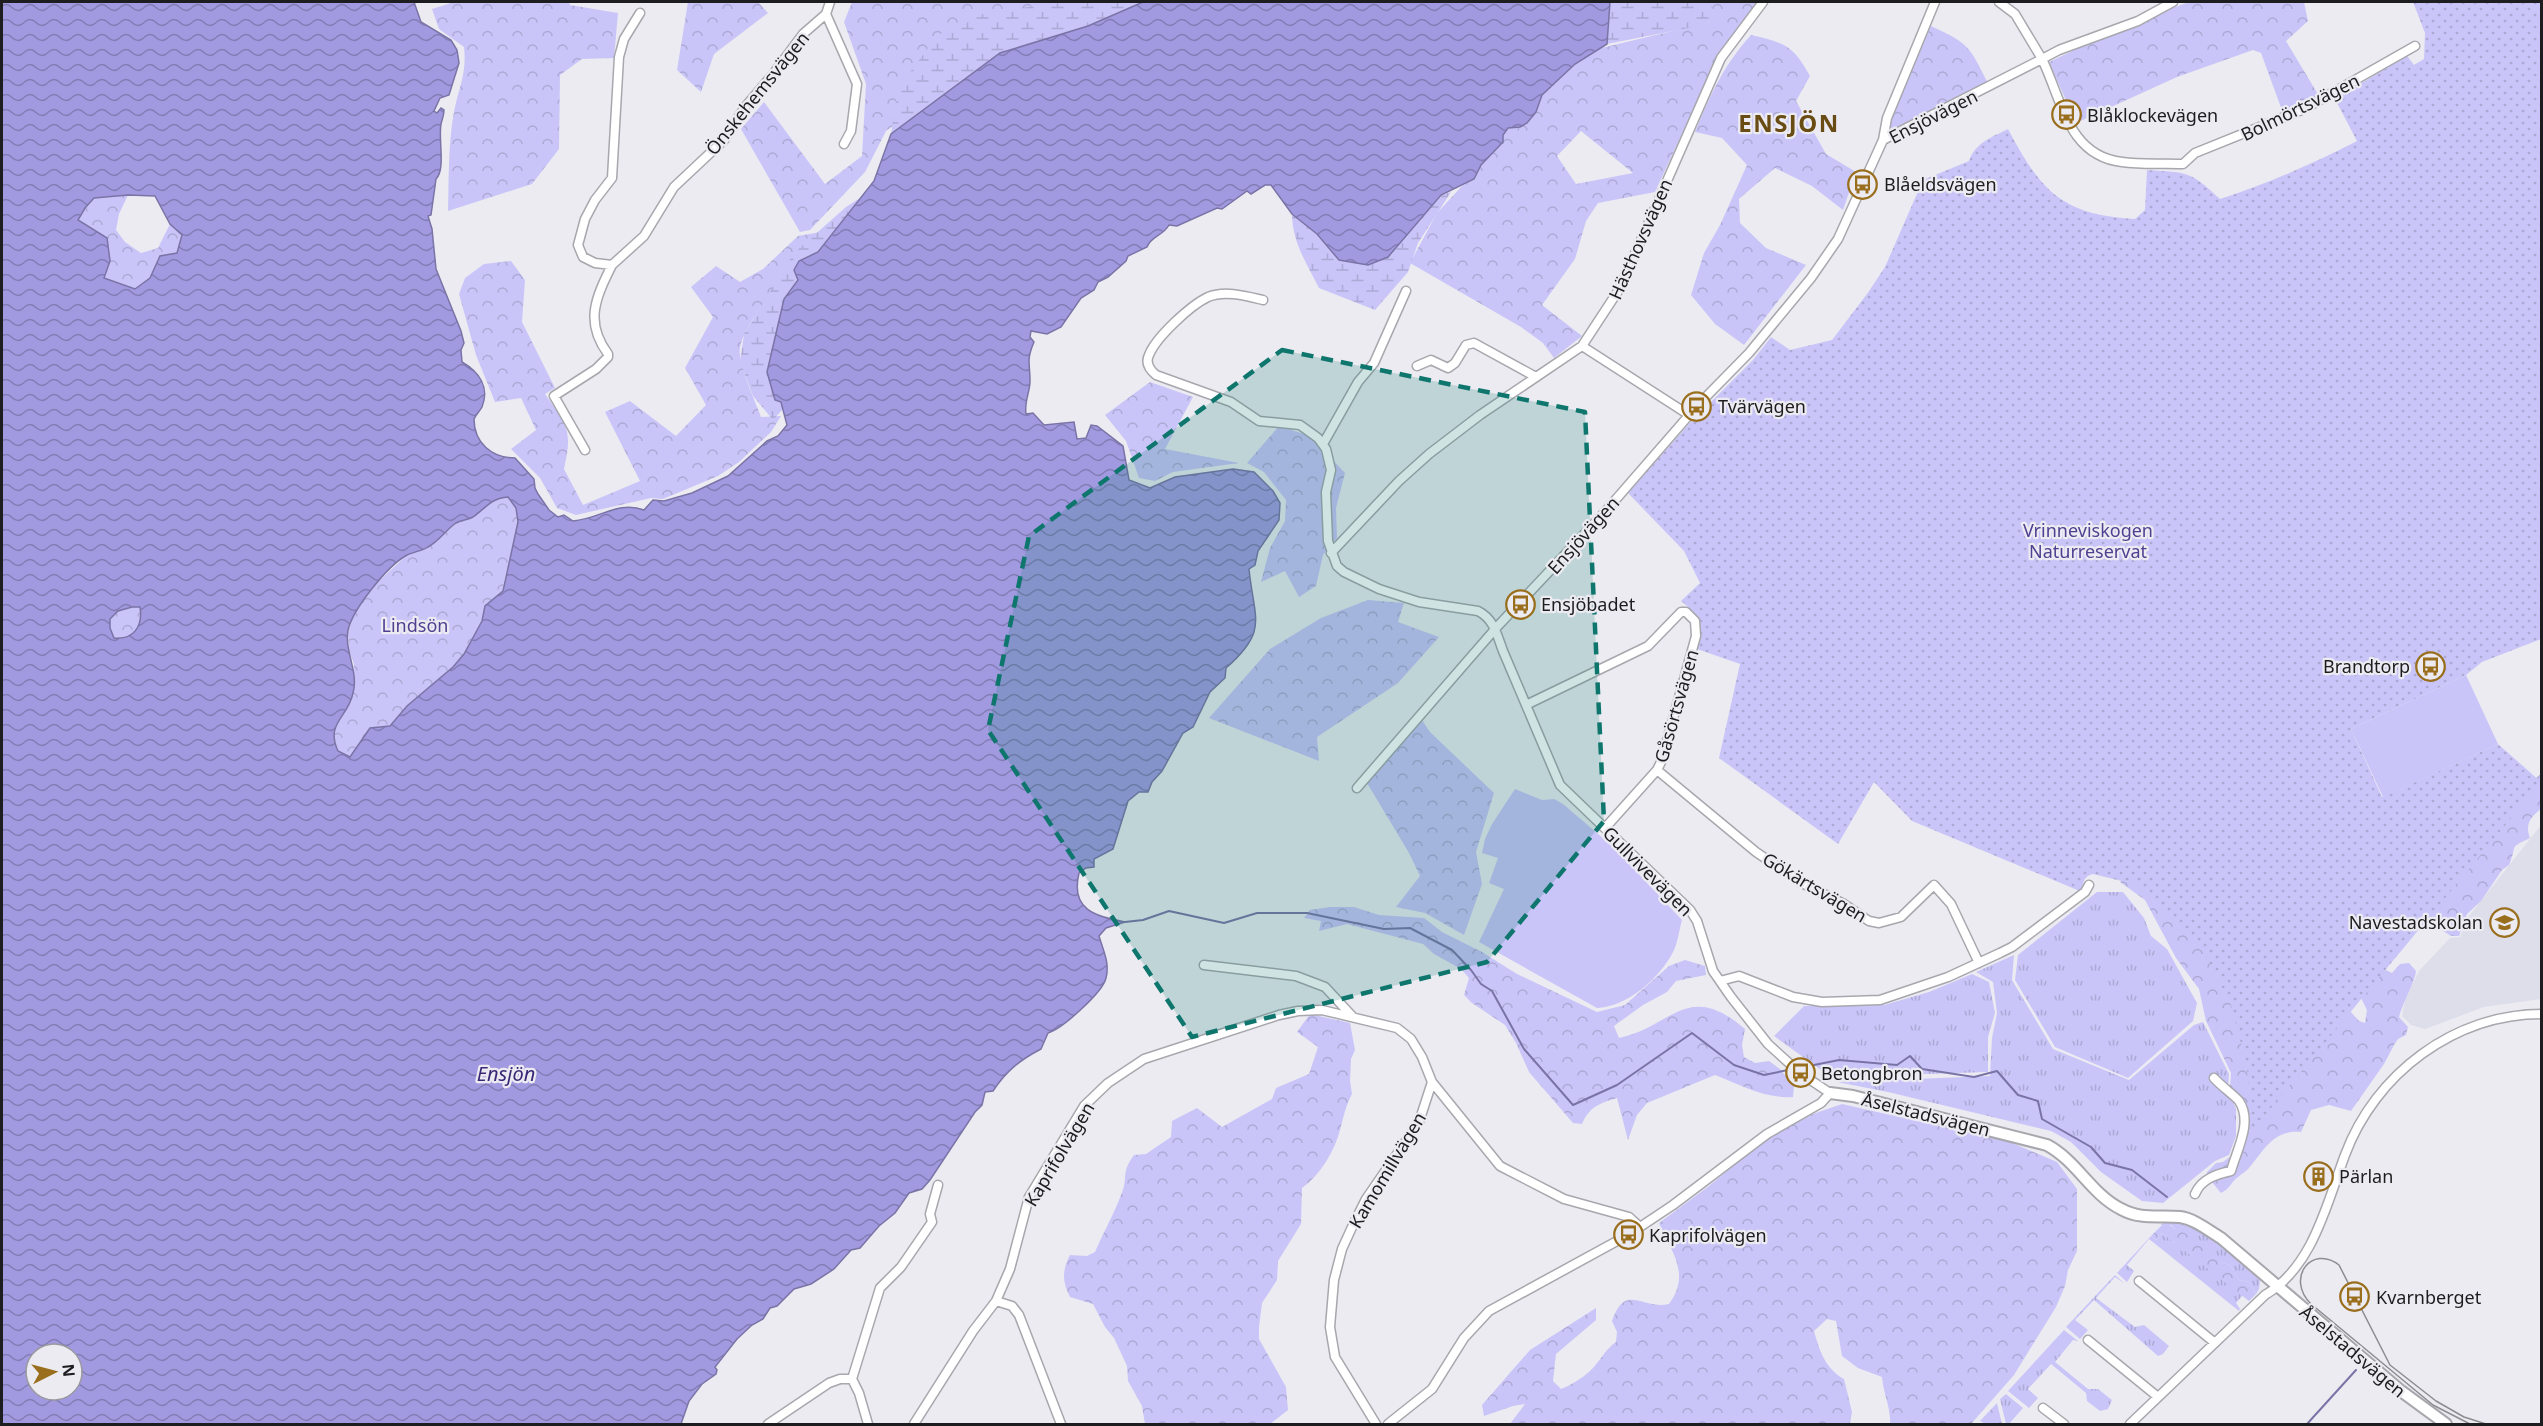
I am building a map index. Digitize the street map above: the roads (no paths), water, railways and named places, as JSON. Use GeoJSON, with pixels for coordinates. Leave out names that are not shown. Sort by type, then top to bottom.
{"type":"FeatureCollection","features":[{"type":"Feature","properties":{"kind":"street"},"geometry":{"type":"LineString","coordinates":[[830,2],[826,14],[857,84],[851,131],[844,144]]}},
{"type":"Feature","properties":{"kind":"street","name":"Hästhovsvägen"},"geometry":{"type":"LineString","coordinates":[[1331,553],[1399,481],[1429,454],[1582,346],[1620,288],[1721,58],[1763,2]]}},
{"type":"Feature","properties":{"kind":"street"},"geometry":{"type":"LineString","coordinates":[[1882,140],[1887,118],[1935,2]]}},
{"type":"Feature","properties":{"kind":"street"},"geometry":{"type":"LineString","coordinates":[[1999,2],[2015,14],[2042,59],[2059,50],[2138,21],[2174,2]]}},
{"type":"Feature","properties":{"kind":"street"},"geometry":{"type":"LineString","coordinates":[[612,265],[583,257],[578,245],[590,209],[612,178],[619,57],[624,39],[640,13]]}},
{"type":"Feature","properties":{"kind":"street","name":"Önskehemsvägen"},"geometry":{"type":"LineString","coordinates":[[585,450],[555,402],[554,396],[596,369],[608,357],[595,330],[593,320],[605,279],[612,265],[644,236],[674,188],[724,140],[745,107],[774,73],[802,34],[826,14]]}},
{"type":"Feature","properties":{"kind":"street","name":"Bolmörtsvägen"},"geometry":{"type":"LineString","coordinates":[[2042,59],[2070,126],[2092,153],[2120,162],[2183,164],[2195,153],[2304,109],[2415,46]]}},
{"type":"Feature","properties":{"kind":"street","name":"Ensjövägen"},"geometry":{"type":"LineString","coordinates":[[1357,788],[1496,628],[1597,521],[1689,415],[1749,353],[1828,256],[1838,239],[1882,140],[2042,59]]}},
{"type":"Feature","properties":{"kind":"street"},"geometry":{"type":"LineString","coordinates":[[598,263],[605,279]]}},
{"type":"Feature","properties":{"kind":"street"},"geometry":{"type":"LineString","coordinates":[[1323,444],[1358,382],[1374,363],[1406,291]]}},
{"type":"Feature","properties":{"kind":"street"},"geometry":{"type":"LineString","coordinates":[[1263,300],[1232,294],[1208,297],[1177,321],[1156,345],[1149,354],[1150,370],[1156,375],[1231,402],[1259,421],[1300,425],[1323,444],[1331,470],[1326,492],[1326,519],[1331,553],[1336,566],[1354,578],[1379,589],[1429,606],[1478,611],[1485,615],[1496,628]]}},
{"type":"Feature","properties":{"kind":"street"},"geometry":{"type":"LineString","coordinates":[[1418,366],[1431,360],[1448,368],[1455,363],[1466,345],[1474,343],[1536,377]]}},
{"type":"Feature","properties":{"kind":"street"},"geometry":{"type":"LineString","coordinates":[[1582,346],[1689,415]]}},
{"type":"Feature","properties":{"kind":"street","name":"Gåsörtsvägen"},"geometry":{"type":"LineString","coordinates":[[1526,705],[1648,646],[1677,615],[1686,612],[1695,621],[1696,636],[1680,699],[1657,770],[1605,828]]}},
{"type":"Feature","properties":{"kind":"street","name":"Gullvivevägen"},"geometry":{"type":"LineString","coordinates":[[1496,628],[1560,786],[1690,910],[1697,921],[1708,957],[1720,981],[1768,1044],[1800,1073],[1830,1093]]}},
{"type":"Feature","properties":{"kind":"street","name":"Gökärtsvägen"},"geometry":{"type":"LineString","coordinates":[[1657,770],[1756,852],[1800,882],[1844,904],[1869,921],[1879,923],[1901,917],[1934,885],[1951,904],[1979,963]]}},
{"type":"Feature","properties":{"kind":"street"},"geometry":{"type":"LineString","coordinates":[[1720,981],[1739,976],[1793,997],[1837,1003],[1880,1000],[1979,963],[2012,946],[2085,892],[2089,885]]}},
{"type":"Feature","properties":{"kind":"street"},"geometry":{"type":"LineString","coordinates":[[1204,965],[1296,976],[1325,987],[1352,1017]]}},
{"type":"Feature","properties":{"kind":"street","name":"Kaprifolvägen"},"geometry":{"type":"LineString","coordinates":[[914,1425],[973,1331],[996,1301],[1010,1269],[1029,1197],[1084,1106],[1108,1083],[1144,1059],[1279,1015],[1312,1010],[1397,1028],[1411,1039],[1422,1057],[1432,1082],[1500,1166],[1564,1199],[1629,1217],[1640,1227]]}},
{"type":"Feature","properties":{"kind":"street"},"geometry":{"type":"LineString","coordinates":[[2130,1425],[2265,1295],[2277,1288],[2303,1257],[2312,1242],[2356,1130],[2388,1082],[2416,1059],[2449,1037],[2484,1023],[2541,1014]]}},
{"type":"Feature","properties":{"kind":"street"},"geometry":{"type":"LineString","coordinates":[[2195,1194],[2198,1186],[2215,1175],[2231,1171],[2245,1123],[2237,1099],[2224,1091],[2214,1078]]}},
{"type":"Feature","properties":{"kind":"street","name":"Kamomillvägen"},"geometry":{"type":"LineString","coordinates":[[1376,1425],[1335,1357],[1330,1327],[1332,1290],[1336,1266],[1353,1225],[1366,1199],[1419,1122],[1432,1082]]}},
{"type":"Feature","properties":{"kind":"street"},"geometry":{"type":"LineString","coordinates":[[1388,1425],[1431,1389],[1464,1338],[1489,1311],[1580,1263],[1640,1227],[1767,1134],[1821,1103],[1830,1093]]}},
{"type":"Feature","properties":{"kind":"street","name":"Åselstadsvägen"},"geometry":{"type":"LineString","coordinates":[[1830,1093],[1853,1096],[2047,1145],[2061,1152],[2106,1199],[2120,1209],[2150,1218],[2181,1217],[2198,1224],[2222,1239],[2401,1391],[2446,1425]]}},
{"type":"Feature","properties":{"kind":"street"},"geometry":{"type":"LineString","coordinates":[[868,1425],[859,1393],[852,1379],[880,1288],[901,1267],[932,1222],[930,1214],[938,1185]]}},
{"type":"Feature","properties":{"kind":"street"},"geometry":{"type":"LineString","coordinates":[[2139,1281],[2215,1343]]}},
{"type":"Feature","properties":{"kind":"street"},"geometry":{"type":"LineString","coordinates":[[996,1301],[1016,1310],[1061,1425]]}},
{"type":"Feature","properties":{"kind":"street"},"geometry":{"type":"LineString","coordinates":[[2088,1340],[2158,1397]]}},
{"type":"Feature","properties":{"kind":"street"},"geometry":{"type":"LineString","coordinates":[[768,1425],[829,1383],[840,1379],[852,1379]]}},
{"type":"Feature","properties":{"kind":"street"},"geometry":{"type":"LineString","coordinates":[[2043,1408],[2064,1425]]}},
{"type":"Feature","properties":{"kind":"water","name":"Ensjön"},"geometry":{"type":"Polygon","coordinates":[[[2,2],[414,2],[421,22],[451,40],[457,50],[459,63],[449,95],[440,98],[434,111],[437,113],[441,108],[444,110],[440,130],[441,168],[436,179],[431,215],[428,216],[432,229],[436,269],[464,343],[461,350],[462,362],[478,375],[484,387],[482,407],[474,419],[477,435],[486,448],[492,452],[515,458],[534,479],[535,488],[549,510],[558,517],[564,515],[573,521],[626,507],[644,510],[653,500],[664,501],[692,493],[728,476],[767,441],[778,436],[787,425],[781,402],[775,400],[767,372],[784,299],[798,280],[794,270],[799,261],[818,252],[874,181],[891,134],[1000,53],[1088,26],[1143,2],[1610,2],[1607,44],[1575,64],[1542,95],[1536,112],[1527,123],[1520,127],[1508,128],[1503,135],[1503,142],[1481,165],[1474,179],[1441,195],[1388,257],[1368,265],[1339,260],[1317,234],[1292,214],[1271,185],[1265,185],[1251,194],[1247,191],[1222,209],[1217,208],[1177,226],[1169,225],[1164,232],[1151,240],[1147,247],[1128,256],[1126,261],[1108,277],[1098,282],[1094,290],[1081,298],[1061,327],[1047,334],[1031,331],[1030,337],[1034,342],[1029,358],[1030,381],[1026,414],[1033,413],[1044,425],[1074,422],[1077,439],[1086,438],[1091,425],[1097,426],[1123,446],[1129,480],[1150,488],[1175,477],[1233,469],[1254,472],[1273,491],[1280,503],[1279,520],[1258,551],[1255,565],[1249,569],[1255,613],[1253,633],[1240,655],[1226,668],[1225,678],[1210,692],[1193,727],[1183,733],[1148,792],[1139,792],[1128,801],[1113,849],[1094,859],[1094,867],[1086,868],[1079,873],[1078,895],[1087,909],[1095,914],[1125,922],[1106,928],[1099,936],[1107,967],[1106,978],[1098,992],[1072,1018],[1048,1033],[1041,1049],[1014,1067],[993,1091],[985,1092],[982,1105],[922,1189],[909,1193],[895,1213],[879,1226],[860,1248],[851,1250],[834,1269],[811,1284],[794,1289],[777,1306],[770,1308],[763,1319],[752,1325],[737,1339],[715,1367],[716,1374],[702,1384],[689,1401],[681,1424],[2,1424],[2,2]],[[128,195],[94,198],[78,220],[107,238],[110,261],[104,278],[135,289],[150,278],[160,256],[177,253],[182,235],[170,224],[155,196],[128,195]],[[508,497],[493,501],[473,517],[456,523],[436,542],[423,550],[407,555],[390,568],[364,600],[348,630],[347,638],[354,685],[350,702],[334,734],[338,751],[350,757],[370,728],[390,726],[407,706],[453,667],[464,654],[482,621],[485,606],[503,591],[518,522],[516,508],[508,497]],[[140,607],[118,611],[110,619],[110,628],[114,638],[127,637],[136,630],[140,620],[140,607]]]}},
{"type":"Feature","properties":{"kind":"waterway"},"geometry":{"type":"LineString","coordinates":[[1125,922],[1143,920],[1169,911],[1224,923],[1257,913],[1307,913],[1384,929],[1410,928],[1452,950],[1481,984],[1492,991],[1524,1049],[1573,1105],[1617,1085],[1692,1033],[1734,1065],[1764,1075],[1793,1069]]}},
{"type":"Feature","properties":{"kind":"waterway"},"geometry":{"type":"LineString","coordinates":[[1799,1068],[1839,1060],[1897,1065],[1910,1056],[1922,1069],[1974,1077],[1997,1071],[2018,1095],[2038,1101],[2042,1119],[2091,1147],[2105,1163],[2132,1170],[2167,1197]]}},
{"type":"Feature","properties":{"kind":"waterway"},"geometry":{"type":"LineString","coordinates":[[2307,1424],[2356,1370]]}},
{"type":"Feature","properties":{"kind":"tram line"},"geometry":{"type":"LineString","coordinates":[[2470,1424],[2433,1405],[2311,1304],[2301,1284],[2301,1275],[2305,1267],[2311,1261],[2320,1259],[2339,1265],[2390,1365],[2436,1401],[2464,1417],[2486,1424]]}},
{"type":"Feature","properties":{"kind":"place","name":"Blåklockevägen"},"geometry":{"type":"Point","coordinates":[2066,115]}},
{"type":"Feature","properties":{"kind":"place","name":"Blåeldsvägen"},"geometry":{"type":"Point","coordinates":[1863,184]}},
{"type":"Feature","properties":{"kind":"place","name":"Tvärvägen"},"geometry":{"type":"Point","coordinates":[1697,406]}},
{"type":"Feature","properties":{"kind":"place","name":"Ensjöbadet"},"geometry":{"type":"Point","coordinates":[1520,604]}},
{"type":"Feature","properties":{"kind":"place","name":"Brandtorp"},"geometry":{"type":"Point","coordinates":[2431,666]}},
{"type":"Feature","properties":{"kind":"place","name":"Navestadskolan"},"geometry":{"type":"Point","coordinates":[2504,922]}},
{"type":"Feature","properties":{"kind":"place","name":"Betongbron"},"geometry":{"type":"Point","coordinates":[1800,1073]}},
{"type":"Feature","properties":{"kind":"place","name":"Pärlan"},"geometry":{"type":"Point","coordinates":[2318,1176]}},
{"type":"Feature","properties":{"kind":"place","name":"Kaprifolvägen"},"geometry":{"type":"Point","coordinates":[1628,1235]}},
{"type":"Feature","properties":{"kind":"place","name":"Kvarnberget"},"geometry":{"type":"Point","coordinates":[2355,1297]}},
{"type":"Feature","properties":{"kind":"district","name":"ENSJÖN"},"geometry":{"type":"Point","coordinates":[1789,122]}},
{"type":"Feature","properties":{"kind":"park label","name":"Vrinneviskogen Naturreservat"},"geometry":{"type":"Point","coordinates":[2088,540]}},
{"type":"Feature","properties":{"kind":"park label","name":"Lindsön"},"geometry":{"type":"Point","coordinates":[415,625]}}]}
